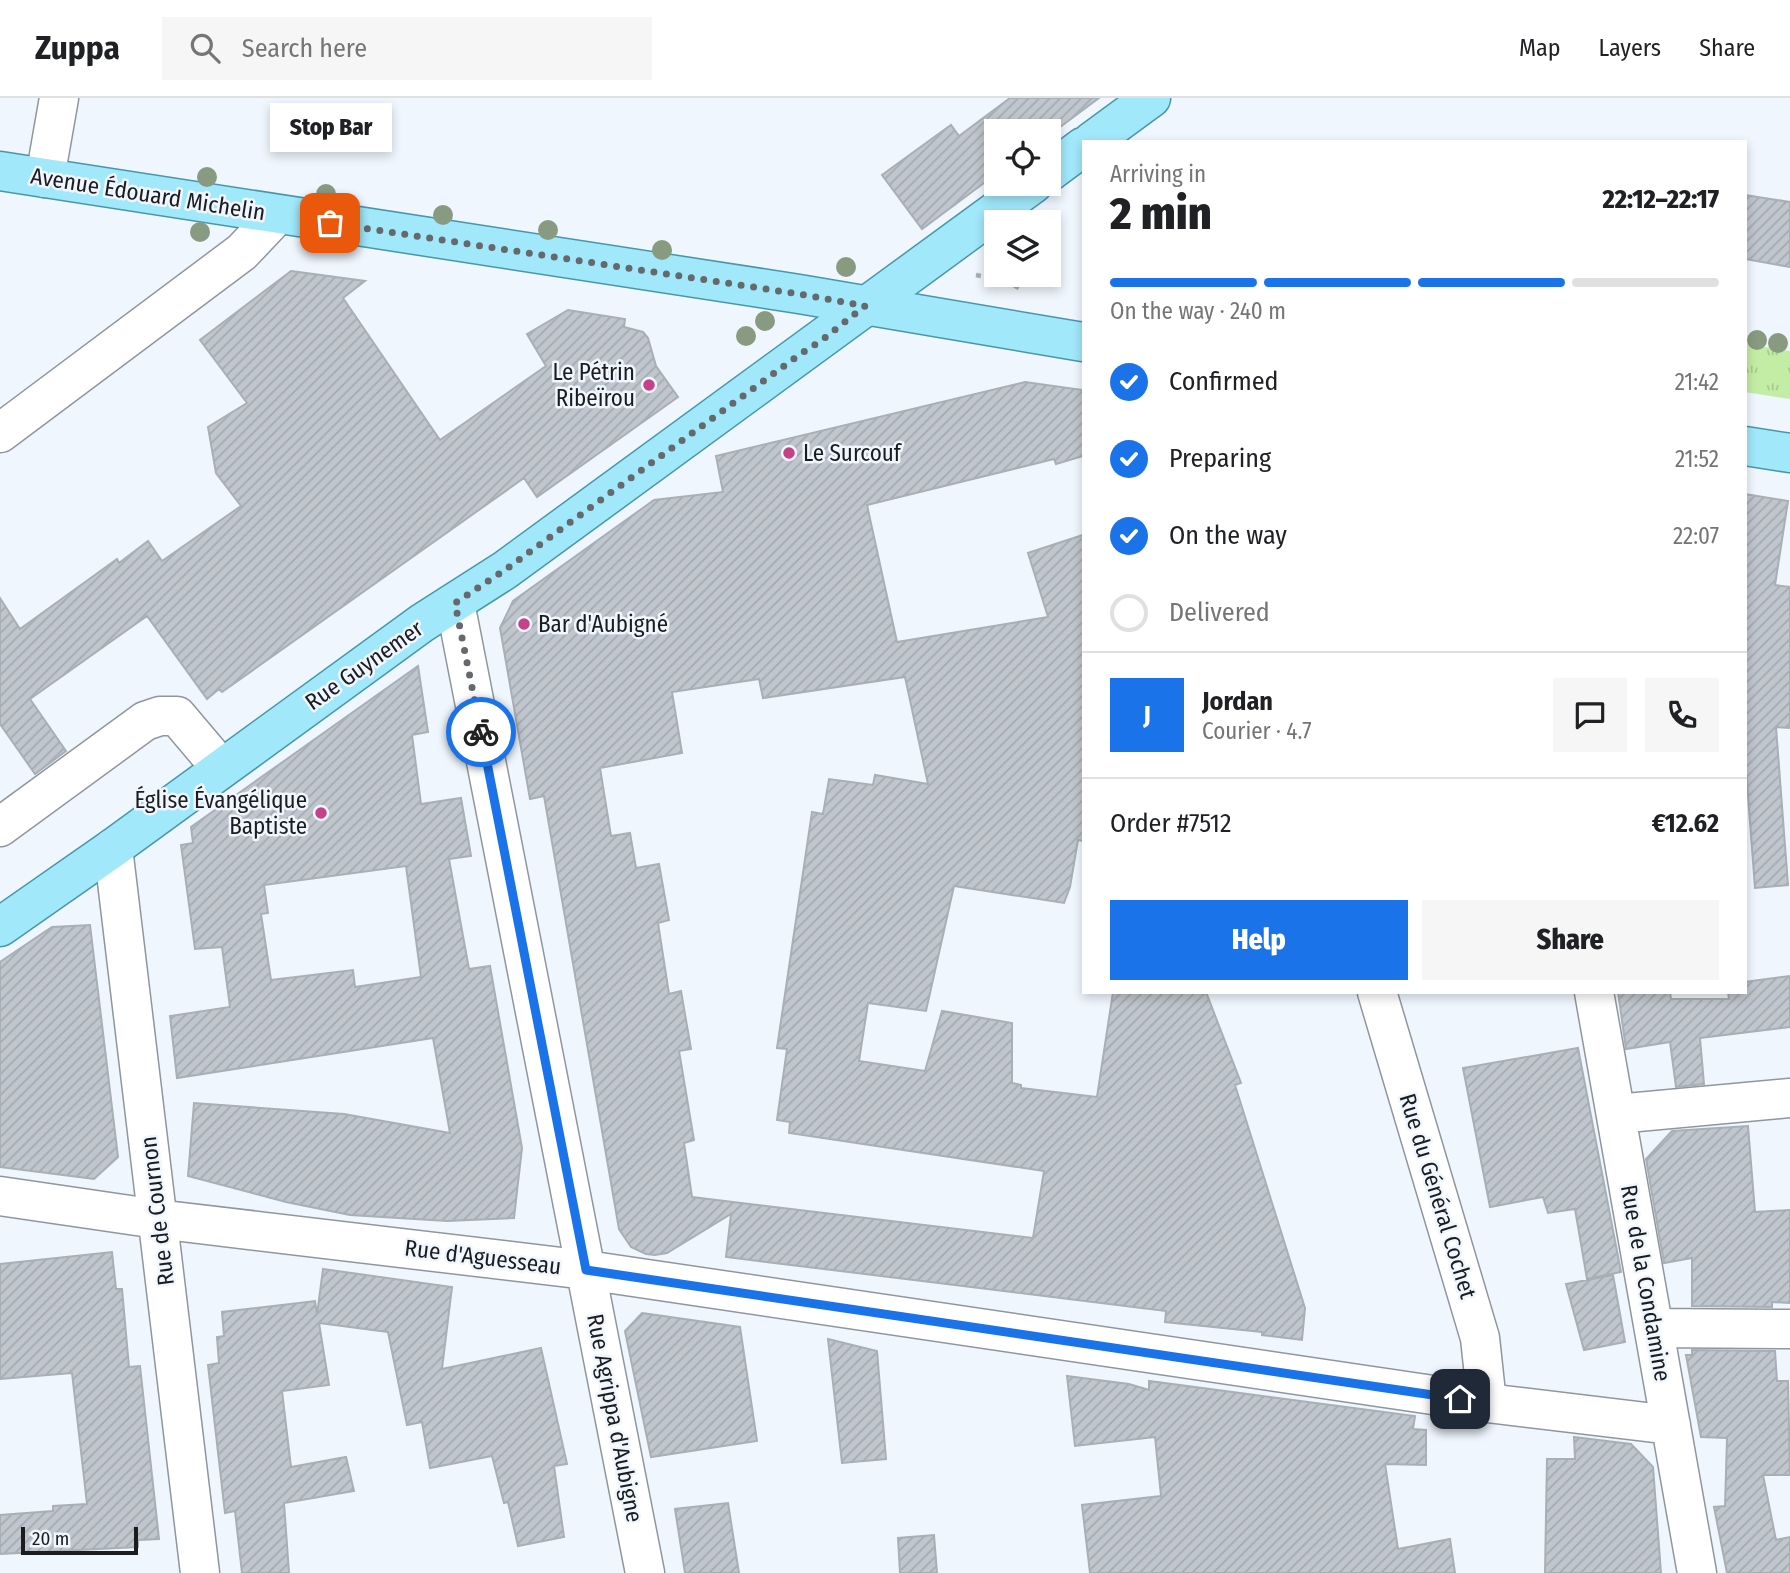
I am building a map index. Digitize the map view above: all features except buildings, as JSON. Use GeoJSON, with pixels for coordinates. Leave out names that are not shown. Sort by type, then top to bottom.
{"type":"FeatureCollection","features":[{"type":"Feature","properties":{"kind":"main road"},"geometry":{"type":"LineString","coordinates":[[1094,140],[1151,98]]}},
{"type":"Feature","properties":{"kind":"main road"},"geometry":{"type":"LineString","coordinates":[[1061,163],[1082,148]]}},
{"type":"Feature","properties":{"kind":"main road","name":"Avenue Édouard Michelin"},"geometry":{"type":"LineString","coordinates":[[0,171],[799,294],[1082,342]]}},
{"type":"Feature","properties":{"kind":"main road","name":"Rue Guynemer"},"geometry":{"type":"LineString","coordinates":[[0,927],[422,623],[505,570],[1016,196]]}},
{"type":"Feature","properties":{"kind":"main road"},"geometry":{"type":"LineString","coordinates":[[1747,446],[1790,453]]}},
{"type":"Feature","properties":{"kind":"street"},"geometry":{"type":"LineString","coordinates":[[45,178],[59,98]]}},
{"type":"Feature","properties":{"kind":"street"},"geometry":{"type":"LineString","coordinates":[[0,433],[242,252],[278,215]]}},
{"type":"Feature","properties":{"kind":"street","name":"Rue Agrippa d'Aubigne"},"geometry":{"type":"LineString","coordinates":[[455,603],[645,1573]]}},
{"type":"Feature","properties":{"kind":"street"},"geometry":{"type":"LineString","coordinates":[[0,827],[145,722],[160,716],[177,716],[221,768]]}},
{"type":"Feature","properties":{"kind":"street","name":"Rue de Cournon"},"geometry":{"type":"LineString","coordinates":[[113,848],[200,1573]]}},
{"type":"Feature","properties":{"kind":"street","name":"Rue du Général Cochet"},"geometry":{"type":"LineString","coordinates":[[1378,994],[1480,1338],[1487,1403]]}},
{"type":"Feature","properties":{"kind":"street","name":"Rue de la Condamine"},"geometry":{"type":"LineString","coordinates":[[1594,994],[1697,1573]]}},
{"type":"Feature","properties":{"kind":"street"},"geometry":{"type":"LineString","coordinates":[[1616,1114],[1790,1098]]}},
{"type":"Feature","properties":{"kind":"street","name":"Rue d'Aguesseau"},"geometry":{"type":"LineString","coordinates":[[0,1196],[158,1219],[586,1270],[1487,1403],[1671,1425]]}},
{"type":"Feature","properties":{"kind":"street"},"geometry":{"type":"LineString","coordinates":[[1654,1328],[1790,1329]]}},
{"type":"Feature","properties":{"kind":"green space"},"geometry":{"type":"Polygon","coordinates":[[[1747,344],[1790,351],[1790,399],[1747,392],[1747,344]]]}},
{"type":"Feature","properties":{"kind":"way so far"},"geometry":{"type":"LineString","coordinates":[[330,223],[865,306],[505,570],[455,603],[481,732]]}},
{"type":"Feature","properties":{"kind":"place","name":"Stop Bar"},"geometry":{"type":"Point","coordinates":[330,223]}},
{"type":"Feature","properties":{"kind":"place","name":"Le Pétrin Ribeïrou"},"geometry":{"type":"Point","coordinates":[649,385]}},
{"type":"Feature","properties":{"kind":"place","name":"Le Surcouf"},"geometry":{"type":"Point","coordinates":[789,453]}},
{"type":"Feature","properties":{"kind":"place","name":"Bar d'Aubigné"},"geometry":{"type":"Point","coordinates":[524,624]}},
{"type":"Feature","properties":{"kind":"place","name":"Église Évangélique Baptiste"},"geometry":{"type":"Point","coordinates":[321,813]}},
{"type":"Feature","properties":{"kind":"route"},"geometry":{"type":"LineString","coordinates":[[481,732],[586,1270],[1460,1399]]}}]}
